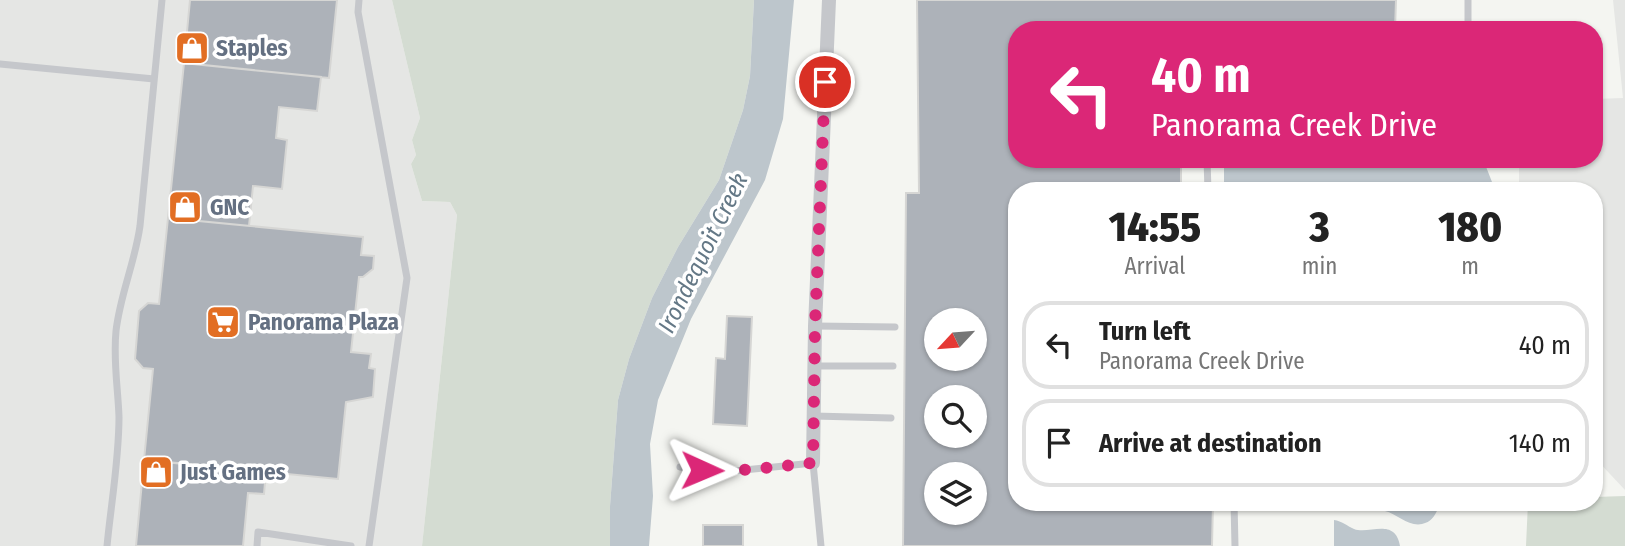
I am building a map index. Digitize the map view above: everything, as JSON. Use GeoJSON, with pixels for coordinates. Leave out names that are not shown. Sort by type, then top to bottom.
{"type":"FeatureCollection","features":[{"type":"Feature","properties":{"kind":"street"},"geometry":{"type":"LineString","coordinates":[[813,463],[815,326],[829,0]]}},
{"type":"Feature","properties":{"kind":"lane"},"geometry":{"type":"LineString","coordinates":[[107,546],[118,433],[113,358],[116,328],[126,277],[137,246],[162,0]]}},
{"type":"Feature","properties":{"kind":"lane"},"geometry":{"type":"LineString","coordinates":[[359,0],[358,12],[407,278],[369,546]]}},
{"type":"Feature","properties":{"kind":"lane"},"geometry":{"type":"LineString","coordinates":[[1468,0],[1468,21]]}},
{"type":"Feature","properties":{"kind":"lane"},"geometry":{"type":"LineString","coordinates":[[0,64],[154,79]]}},
{"type":"Feature","properties":{"kind":"lane"},"geometry":{"type":"LineString","coordinates":[[815,326],[895,327]]}},
{"type":"Feature","properties":{"kind":"lane"},"geometry":{"type":"LineString","coordinates":[[814,366],[893,366]]}},
{"type":"Feature","properties":{"kind":"lane"},"geometry":{"type":"LineString","coordinates":[[814,416],[891,418]]}},
{"type":"Feature","properties":{"kind":"lane"},"geometry":{"type":"LineString","coordinates":[[680,467],[723,472],[813,463],[821,546]]}},
{"type":"Feature","properties":{"kind":"lane"},"geometry":{"type":"LineString","coordinates":[[1234,511],[1235,546]]}},
{"type":"Feature","properties":{"kind":"lane"},"geometry":{"type":"LineString","coordinates":[[257,546],[258,532],[351,546]]}},
{"type":"Feature","properties":{"kind":"shaded area","name":"Panorama Plaza"},"geometry":{"type":"Polygon","coordinates":[[[0,0],[392,0],[420,118],[412,140],[416,155],[411,164],[422,201],[450,202],[457,215],[422,546],[0,546],[0,0]]]}},
{"type":"Feature","properties":{"kind":"shaded area"},"geometry":{"type":"Polygon","coordinates":[[[392,0],[754,0],[750,76],[743,110],[719,180],[678,247],[652,298],[629,359],[618,400],[610,506],[610,546],[422,546],[457,215],[450,202],[422,201],[411,164],[416,155],[412,140],[420,118],[392,0]]]}},
{"type":"Feature","properties":{"kind":"shaded area"},"geometry":{"type":"Polygon","coordinates":[[[1613,0],[1625,0],[1625,490],[1603,467],[1603,182],[1519,182],[1519,168],[1603,168],[1603,99],[1623,98],[1613,0]]]}},
{"type":"Feature","properties":{"kind":"shaded area"},"geometry":{"type":"Polygon","coordinates":[[[1625,496],[1625,546],[1526,546],[1528,511],[1603,511],[1603,497],[1625,496]]]}},
{"type":"Feature","properties":{"kind":"water","name":"Irondequoit Creek"},"geometry":{"type":"Polygon","coordinates":[[[754,0],[794,0],[783,119],[765,180],[691,319],[658,400],[650,444],[653,496],[649,546],[610,546],[610,506],[618,400],[629,359],[652,298],[678,247],[719,180],[743,110],[750,76],[754,0]]]}},
{"type":"Feature","properties":{"kind":"water"},"geometry":{"type":"Polygon","coordinates":[[[1224,168],[1487,168],[1492,182],[1224,182],[1224,168]]]}},
{"type":"Feature","properties":{"kind":"water"},"geometry":{"type":"Polygon","coordinates":[[[1385,511],[1437,511],[1430,520],[1417,524],[1385,511]]]}},
{"type":"Feature","properties":{"kind":"water"},"geometry":{"type":"Polygon","coordinates":[[[1334,520],[1354,529],[1387,529],[1397,537],[1400,546],[1334,546],[1334,520]]]}},
{"type":"Feature","properties":{"kind":"building"},"geometry":{"type":"Polygon","coordinates":[[[190,0],[337,0],[329,78],[184,63],[190,0]]]}},
{"type":"Feature","properties":{"kind":"building"},"geometry":{"type":"Polygon","coordinates":[[[917,0],[1396,0],[1395,21],[1008,21],[1008,168],[1181,168],[1181,182],[1008,182],[1008,511],[1213,511],[1212,546],[903,546],[906,193],[919,193],[917,0]]]}},
{"type":"Feature","properties":{"kind":"building"},"geometry":{"type":"Polygon","coordinates":[[[184,63],[321,77],[317,111],[279,107],[276,138],[287,140],[282,189],[253,186],[249,226],[168,218],[184,63]]]}},
{"type":"Feature","properties":{"kind":"building"},"geometry":{"type":"Polygon","coordinates":[[[168,218],[363,237],[361,255],[374,256],[373,269],[359,277],[351,352],[371,354],[369,368],[375,369],[373,397],[346,402],[338,479],[144,460],[153,369],[143,368],[135,359],[139,311],[148,303],[159,304],[168,218]]]}},
{"type":"Feature","properties":{"kind":"building"},"geometry":{"type":"Polygon","coordinates":[[[727,316],[752,317],[747,426],[713,424],[716,358],[725,359],[727,316]]]}},
{"type":"Feature","properties":{"kind":"building"},"geometry":{"type":"Polygon","coordinates":[[[144,460],[266,471],[264,494],[248,493],[243,546],[136,546],[144,460]]]}},
{"type":"Feature","properties":{"kind":"building"},"geometry":{"type":"Polygon","coordinates":[[[703,525],[743,525],[743,546],[703,546],[703,525]]]}},
{"type":"Feature","properties":{"kind":"place","name":"Staples"},"geometry":{"type":"Point","coordinates":[192,48]}},
{"type":"Feature","properties":{"kind":"place","name":"GNC"},"geometry":{"type":"Point","coordinates":[185,207]}},
{"type":"Feature","properties":{"kind":"place","name":"Panorama Plaza"},"geometry":{"type":"Point","coordinates":[223,322]}},
{"type":"Feature","properties":{"kind":"place","name":"Just Games"},"geometry":{"type":"Point","coordinates":[156,472]}},
{"type":"Feature","properties":{"kind":"route"},"geometry":{"type":"LineString","coordinates":[[702,470],[723,472],[813,463],[815,326],[825,82]]}}]}
